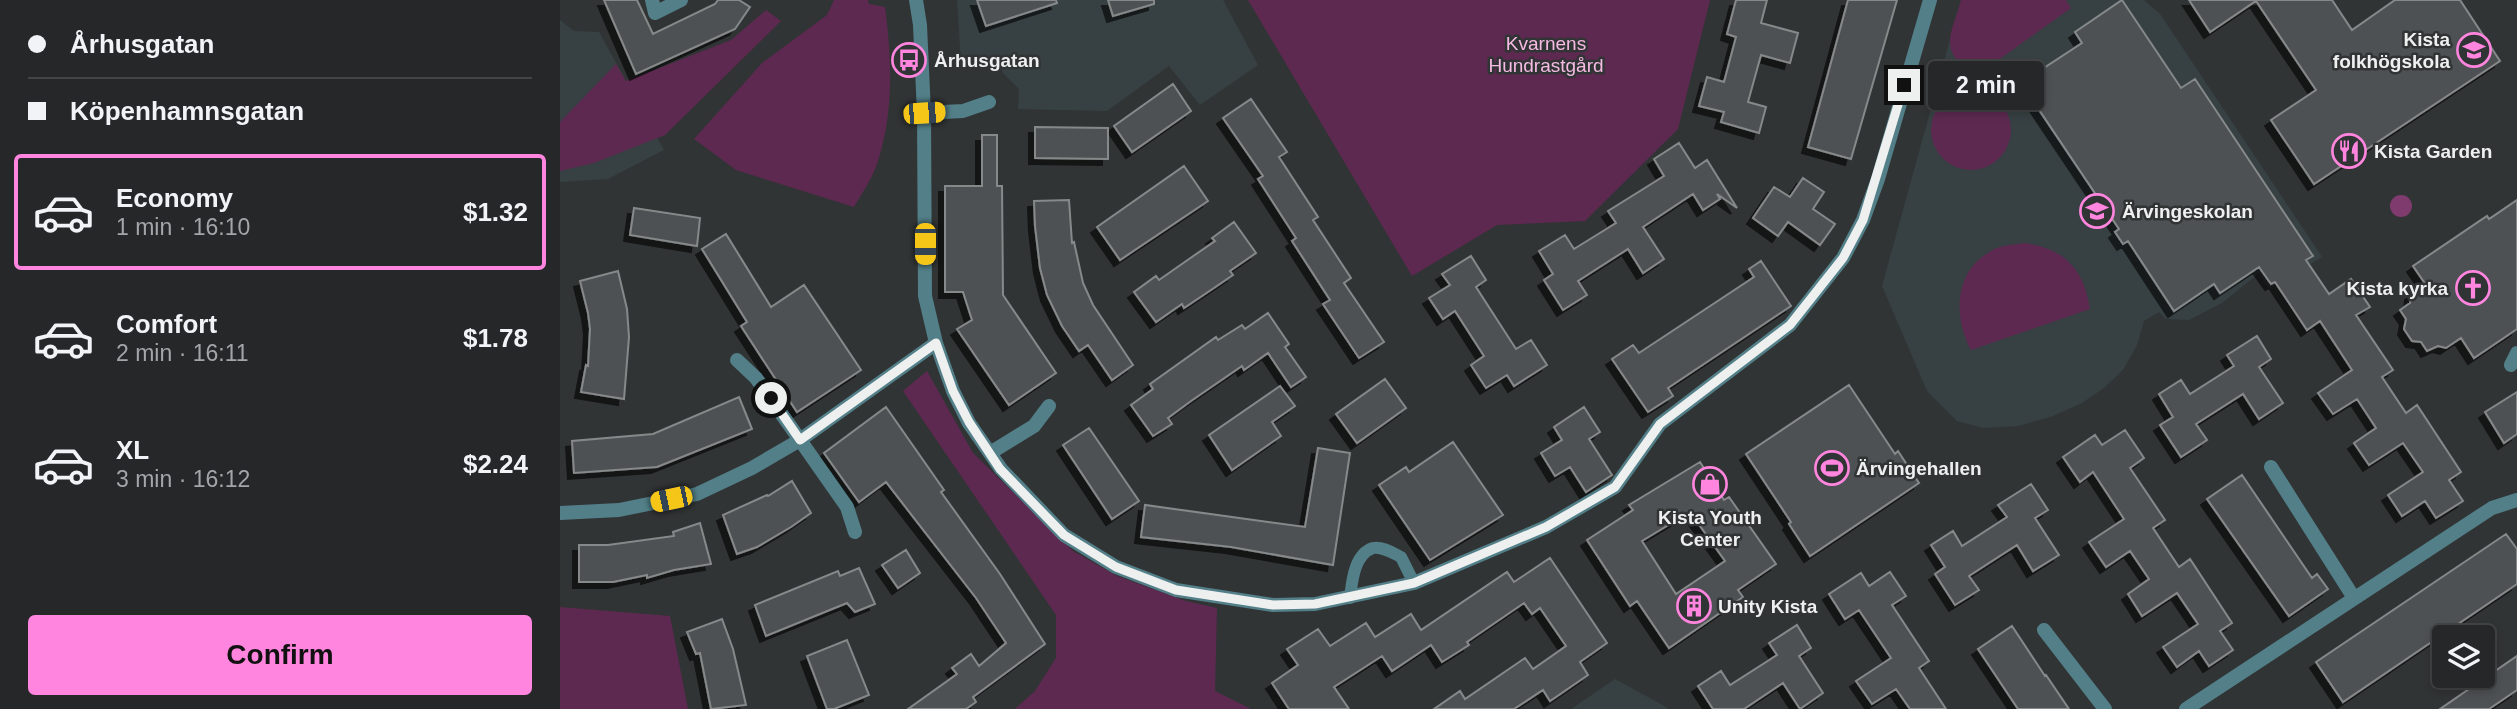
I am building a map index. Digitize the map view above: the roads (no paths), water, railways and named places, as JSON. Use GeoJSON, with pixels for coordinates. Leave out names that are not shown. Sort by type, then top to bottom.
{"type":"FeatureCollection","features":[{"type":"Feature","properties":{"kind":"street"},"geometry":{"type":"LineString","coordinates":[[652,0],[655,13],[681,0]]}},
{"type":"Feature","properties":{"kind":"street"},"geometry":{"type":"LineString","coordinates":[[916,0],[920,25],[924,113],[925,296],[936,343],[953,391],[969,422],[1000,469],[1064,535],[1116,567],[1176,590],[1273,605],[1315,604],[1414,583],[1546,527],[1615,487],[1660,424],[1790,325],[1843,258],[1863,220],[1878,179],[1930,0]]}},
{"type":"Feature","properties":{"kind":"street"},"geometry":{"type":"LineString","coordinates":[[924,113],[963,111],[989,102]]}},
{"type":"Feature","properties":{"kind":"street"},"geometry":{"type":"LineString","coordinates":[[560,513],[619,510],[697,494],[752,468],[800,440],[936,343]]}},
{"type":"Feature","properties":{"kind":"street"},"geometry":{"type":"LineString","coordinates":[[737,360],[756,378],[847,507],[855,532]]}},
{"type":"Feature","properties":{"kind":"street"},"geometry":{"type":"LineString","coordinates":[[990,453],[1034,426],[1049,406]]}},
{"type":"Feature","properties":{"kind":"street"},"geometry":{"type":"LineString","coordinates":[[2271,467],[2354,598]]}},
{"type":"Feature","properties":{"kind":"street"},"geometry":{"type":"LineString","coordinates":[[2186,709],[2492,508],[2517,500]]}},
{"type":"Feature","properties":{"kind":"street"},"geometry":{"type":"LineString","coordinates":[[2044,631],[2105,709]]}},
{"type":"Feature","properties":{"kind":"lane"},"geometry":{"type":"LineString","coordinates":[[1350,598],[1353,575],[1362,556],[1373,548],[1381,548],[1401,556],[1414,583]]}},
{"type":"Feature","properties":{"kind":"place","name":"Kista folkhögskola"},"geometry":{"type":"Point","coordinates":[2474,50]}},
{"type":"Feature","properties":{"kind":"place","name":"Århusgatan"},"geometry":{"type":"Point","coordinates":[909,60]}},
{"type":"Feature","properties":{"kind":"place","name":"Kista Garden"},"geometry":{"type":"Point","coordinates":[2349,151]}},
{"type":"Feature","properties":{"kind":"place","name":"Ärvingeskolan"},"geometry":{"type":"Point","coordinates":[2097,211]}},
{"type":"Feature","properties":{"kind":"place","name":"Kista kyrka"},"geometry":{"type":"Point","coordinates":[2473,288]}},
{"type":"Feature","properties":{"kind":"place","name":"Ärvingehallen"},"geometry":{"type":"Point","coordinates":[1832,468]}},
{"type":"Feature","properties":{"kind":"place","name":"Kista Youth Center"},"geometry":{"type":"Point","coordinates":[1710,484]}},
{"type":"Feature","properties":{"kind":"place","name":"Unity Kista"},"geometry":{"type":"Point","coordinates":[1694,606]}},
{"type":"Feature","properties":{"kind":"park label","name":"Kvarnens Hundrastgård"},"geometry":{"type":"Point","coordinates":[1546,54]}}]}
